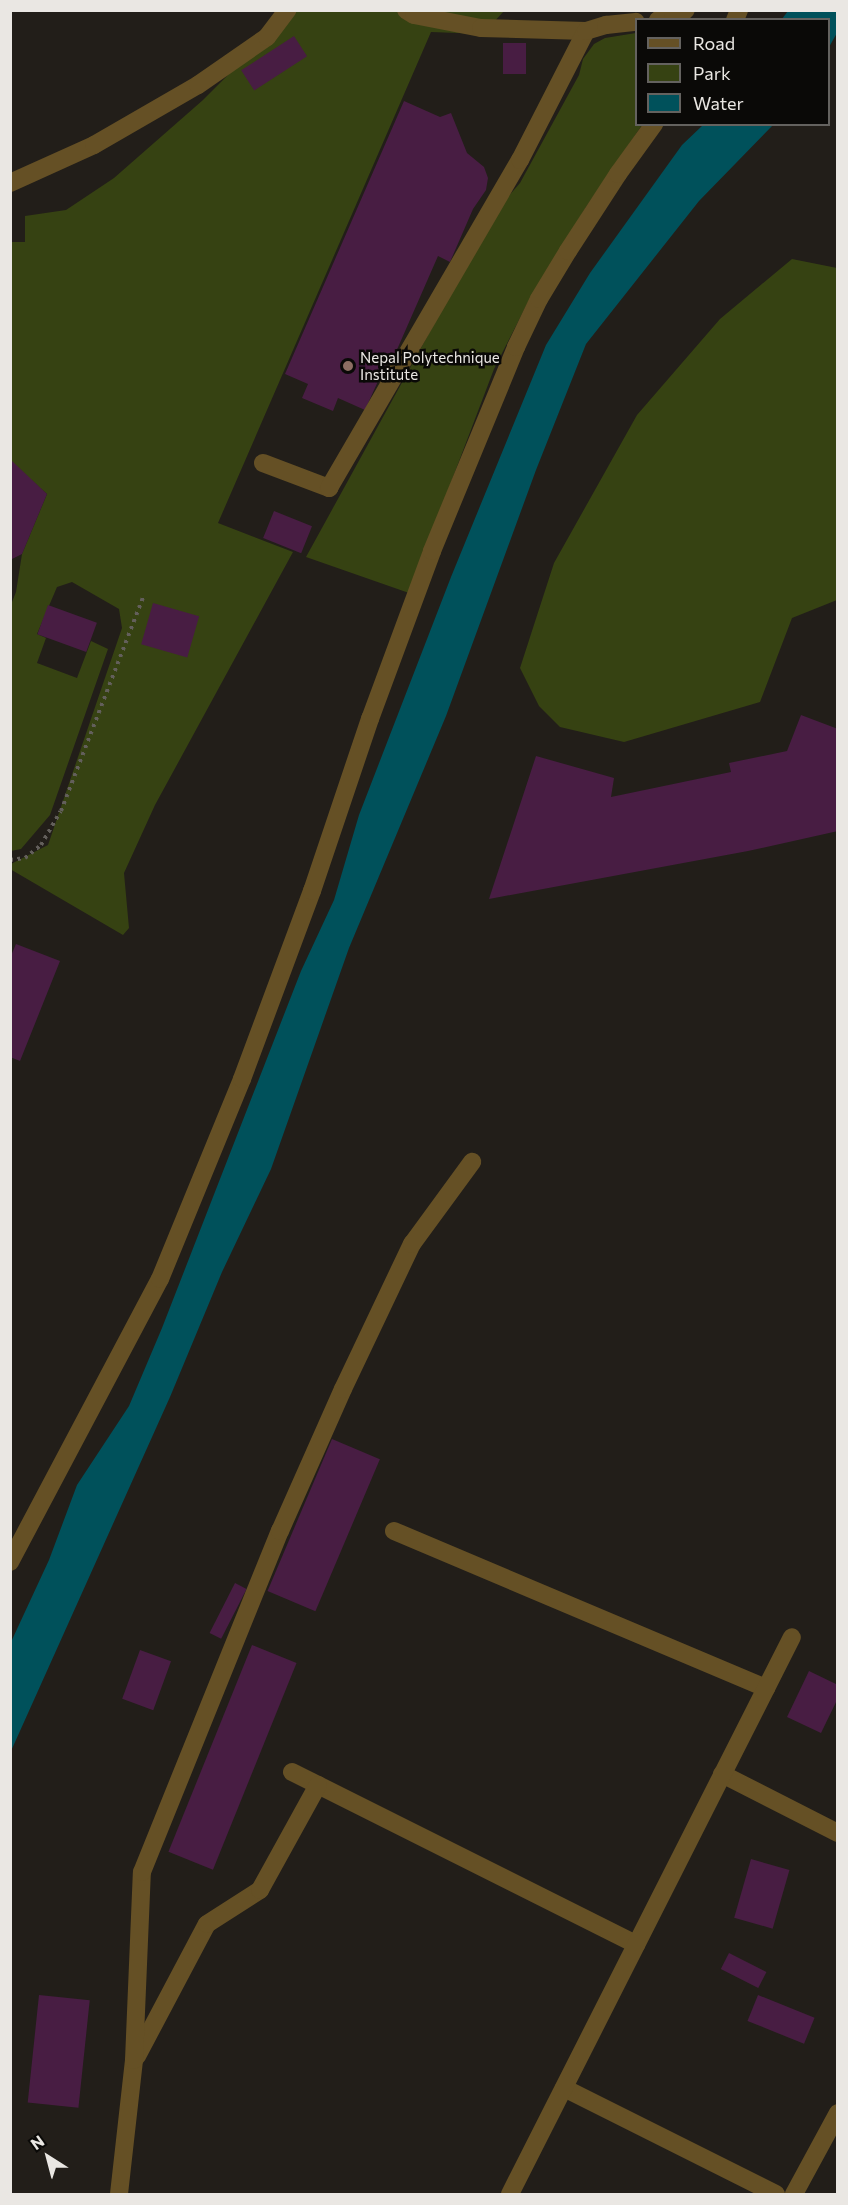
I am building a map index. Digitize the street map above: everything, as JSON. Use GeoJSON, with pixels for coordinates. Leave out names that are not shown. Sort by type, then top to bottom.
{"type":"FeatureCollection","features":[{"type":"Feature","properties":{"kind":"street"},"geometry":{"type":"LineString","coordinates":[[10,183],[94,145],[198,85],[267,38],[287,10]]}},
{"type":"Feature","properties":{"kind":"street"},"geometry":{"type":"LineString","coordinates":[[406,10],[414,15],[481,28],[586,31],[606,25],[635,22]]}},
{"type":"Feature","properties":{"kind":"street"},"geometry":{"type":"LineString","coordinates":[[673,18],[686,10]]}},
{"type":"Feature","properties":{"kind":"street"},"geometry":{"type":"LineString","coordinates":[[263,464],[329,488],[520,160],[586,31]]}},
{"type":"Feature","properties":{"kind":"street"},"geometry":{"type":"LineString","coordinates":[[10,1562],[164,1268],[242,1079],[312,891],[370,719],[432,551],[516,347],[539,299],[568,251],[653,126]]}},
{"type":"Feature","properties":{"kind":"street"},"geometry":{"type":"LineString","coordinates":[[119,2194],[134,2060],[142,1872],[280,1531],[343,1389],[412,1244],[472,1162]]}},
{"type":"Feature","properties":{"kind":"street"},"geometry":{"type":"LineString","coordinates":[[394,1531],[766,1688]]}},
{"type":"Feature","properties":{"kind":"street"},"geometry":{"type":"LineString","coordinates":[[510,2194],[792,1637]]}},
{"type":"Feature","properties":{"kind":"street"},"geometry":{"type":"LineString","coordinates":[[292,1772],[636,1944]]}},
{"type":"Feature","properties":{"kind":"street"},"geometry":{"type":"LineString","coordinates":[[722,1774],[837,1833]]}},
{"type":"Feature","properties":{"kind":"street"},"geometry":{"type":"LineString","coordinates":[[134,2060],[207,1924],[260,1890],[318,1785]]}},
{"type":"Feature","properties":{"kind":"street"},"geometry":{"type":"LineString","coordinates":[[564,2088],[776,2194]]}},
{"type":"Feature","properties":{"kind":"street"},"geometry":{"type":"LineString","coordinates":[[794,2194],[837,2113]]}},
{"type":"Feature","properties":{"kind":"path"},"geometry":{"type":"LineString","coordinates":[[10,860],[25,858],[41,845],[61,811],[142,597]]}},
{"type":"Feature","properties":{"kind":"green space"},"geometry":{"type":"Polygon","coordinates":[[[292,11],[504,11],[483,34],[431,32],[218,523],[293,552],[155,805],[124,873],[129,928],[123,935],[10,869],[11,864],[48,845],[122,628],[119,609],[72,582],[57,587],[37,634],[46,638],[37,663],[77,678],[91,641],[108,649],[50,815],[21,849],[11,851],[10,607],[16,592],[22,554],[47,494],[11,462],[11,242],[25,242],[25,216],[66,210],[114,178],[203,100],[292,11]]]}},
{"type":"Feature","properties":{"kind":"green space"},"geometry":{"type":"Polygon","coordinates":[[[635,33],[635,126],[641,126],[586,207],[527,304],[494,369],[409,593],[306,557],[498,208],[520,183],[579,75],[583,59],[594,44],[605,38],[635,33]]]}},
{"type":"Feature","properties":{"kind":"green space"},"geometry":{"type":"Polygon","coordinates":[[[792,259],[837,268],[837,600],[792,618],[760,702],[624,742],[560,727],[539,706],[520,668],[554,563],[637,415],[720,319],[792,259]]]}},
{"type":"Feature","properties":{"kind":"water"},"geometry":{"type":"Polygon","coordinates":[[[788,11],[837,11],[837,33],[830,45],[830,18],[783,18],[788,11]]]}},
{"type":"Feature","properties":{"kind":"water"},"geometry":{"type":"Polygon","coordinates":[[[702,126],[772,126],[699,201],[586,344],[536,470],[446,716],[349,948],[271,1169],[222,1272],[170,1397],[11,1751],[11,1642],[49,1560],[77,1485],[129,1406],[162,1328],[301,971],[334,900],[359,815],[451,577],[546,345],[590,273],[682,145],[702,126]]]}},
{"type":"Feature","properties":{"kind":"building"},"geometry":{"type":"Polygon","coordinates":[[[294,36],[307,56],[254,90],[241,70],[294,36]]]}},
{"type":"Feature","properties":{"kind":"building"},"geometry":{"type":"Polygon","coordinates":[[[503,43],[526,43],[526,74],[503,74],[503,43]]]}},
{"type":"Feature","properties":{"kind":"building"},"geometry":{"type":"Polygon","coordinates":[[[404,101],[440,117],[451,113],[467,153],[484,167],[488,178],[486,190],[473,209],[450,262],[438,256],[392,361],[388,359],[365,410],[338,398],[333,411],[302,398],[308,384],[285,374],[404,101]]]}},
{"type":"Feature","properties":{"kind":"building"},"geometry":{"type":"Polygon","coordinates":[[[12,461],[47,494],[22,554],[10,560],[12,461]]]}},
{"type":"Feature","properties":{"kind":"building"},"geometry":{"type":"Polygon","coordinates":[[[274,511],[312,526],[301,553],[263,538],[274,511]]]}},
{"type":"Feature","properties":{"kind":"building"},"geometry":{"type":"Polygon","coordinates":[[[153,603],[199,616],[187,658],[141,644],[153,603]]]}},
{"type":"Feature","properties":{"kind":"building"},"geometry":{"type":"Polygon","coordinates":[[[48,605],[97,623],[86,652],[37,634],[48,605]]]}},
{"type":"Feature","properties":{"kind":"building"},"geometry":{"type":"Polygon","coordinates":[[[801,715],[838,729],[838,831],[748,851],[489,899],[536,756],[614,778],[611,797],[731,772],[729,763],[787,751],[801,715]]]}},
{"type":"Feature","properties":{"kind":"building"},"geometry":{"type":"Polygon","coordinates":[[[16,944],[60,961],[20,1061],[10,1057],[10,958],[16,944]]]}},
{"type":"Feature","properties":{"kind":"building"},"geometry":{"type":"Polygon","coordinates":[[[332,1439],[380,1459],[315,1611],[268,1591],[332,1439]]]}},
{"type":"Feature","properties":{"kind":"building"},"geometry":{"type":"Polygon","coordinates":[[[235,1583],[247,1589],[221,1639],[210,1633],[235,1583]]]}},
{"type":"Feature","properties":{"kind":"building"},"geometry":{"type":"Polygon","coordinates":[[[252,1645],[297,1663],[213,1870],[168,1852],[252,1645]]]}},
{"type":"Feature","properties":{"kind":"building"},"geometry":{"type":"Polygon","coordinates":[[[140,1650],[171,1661],[153,1710],[122,1699],[140,1650]]]}},
{"type":"Feature","properties":{"kind":"building"},"geometry":{"type":"Polygon","coordinates":[[[809,1671],[838,1685],[838,1698],[821,1733],[787,1717],[809,1671]]]}},
{"type":"Feature","properties":{"kind":"building"},"geometry":{"type":"Polygon","coordinates":[[[751,1859],[789,1870],[773,1929],[734,1918],[751,1859]]]}},
{"type":"Feature","properties":{"kind":"building"},"geometry":{"type":"Polygon","coordinates":[[[729,1953],[766,1972],[758,1988],[721,1969],[729,1953]]]}},
{"type":"Feature","properties":{"kind":"building"},"geometry":{"type":"Polygon","coordinates":[[[39,1995],[90,2000],[78,2108],[28,2102],[39,1995]]]}},
{"type":"Feature","properties":{"kind":"building"},"geometry":{"type":"Polygon","coordinates":[[[758,1995],[815,2018],[804,2044],[748,2021],[758,1995]]]}},
{"type":"Feature","properties":{"kind":"place","name":"Nepal Polytechnique Institute"},"geometry":{"type":"Point","coordinates":[348,366]}}]}
